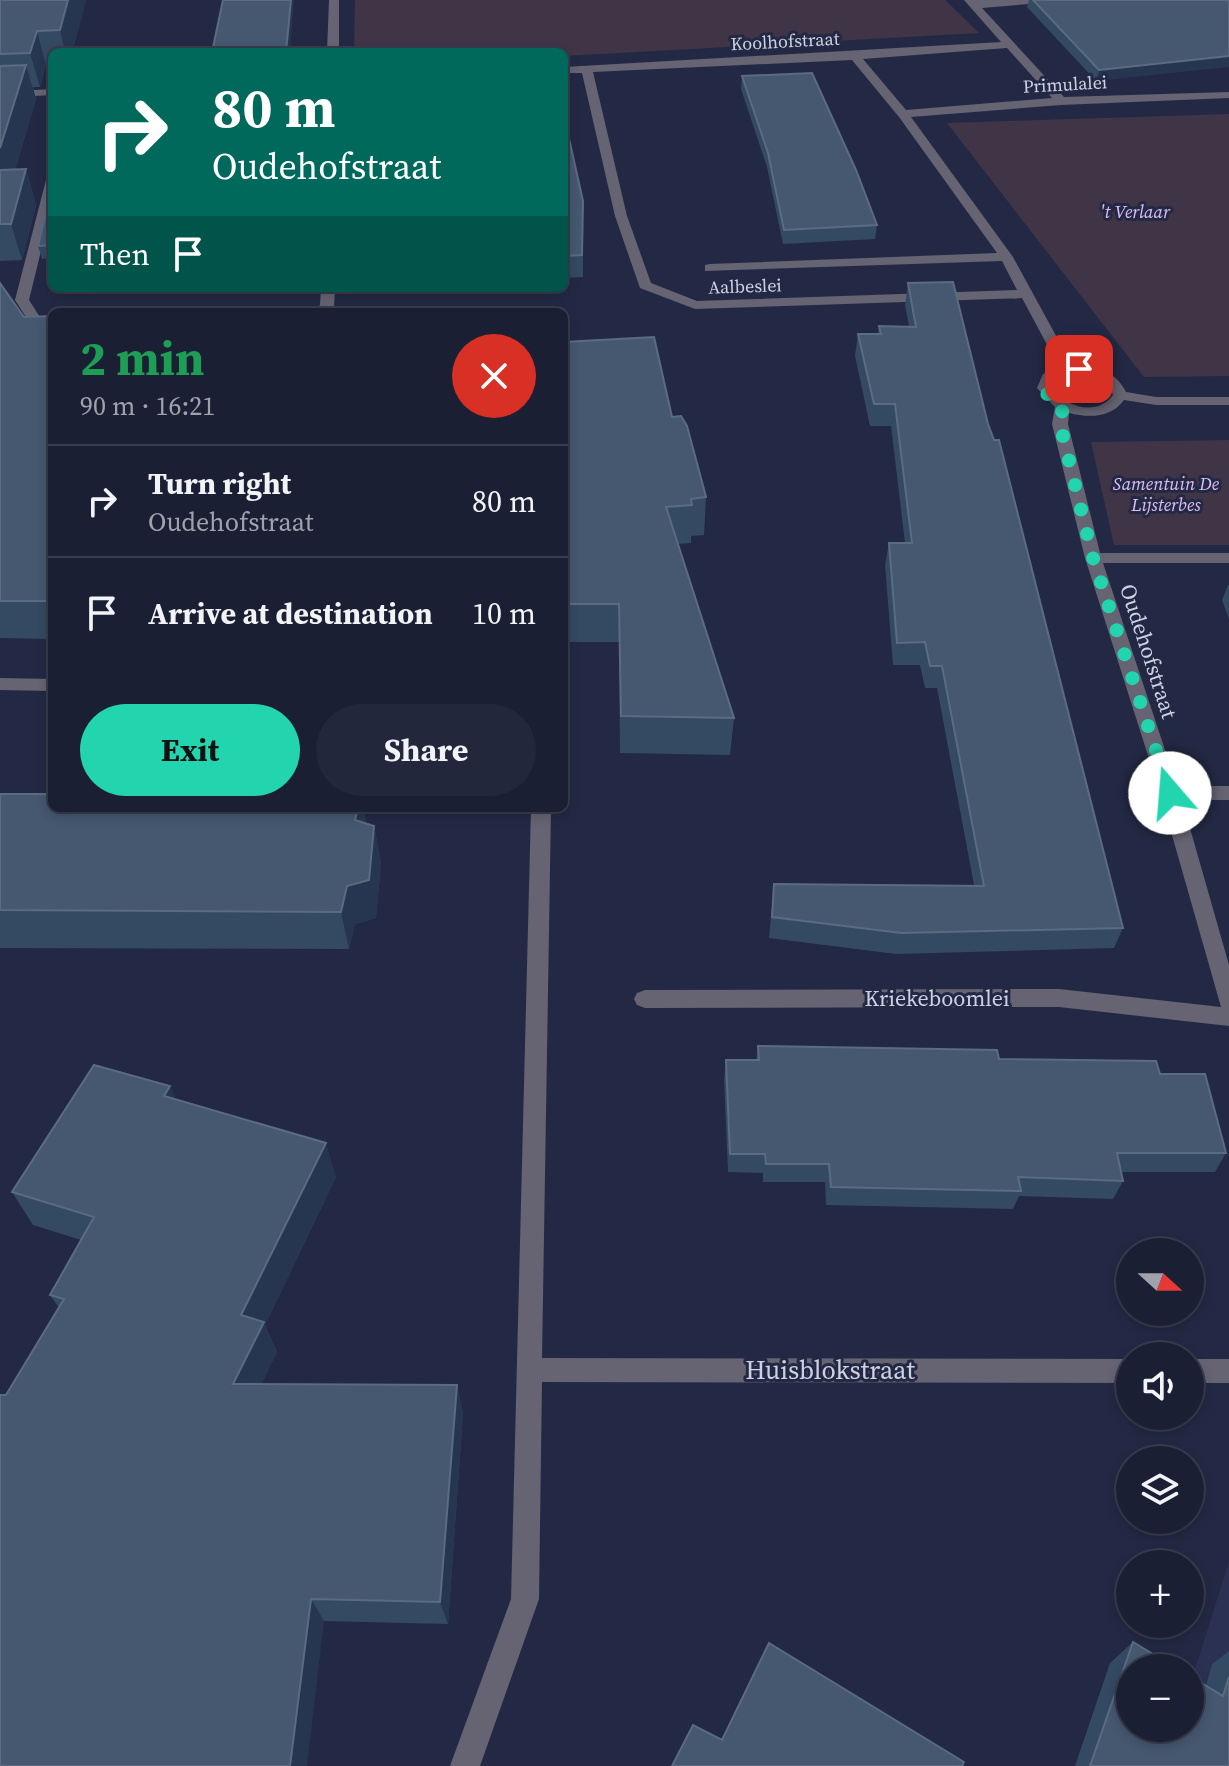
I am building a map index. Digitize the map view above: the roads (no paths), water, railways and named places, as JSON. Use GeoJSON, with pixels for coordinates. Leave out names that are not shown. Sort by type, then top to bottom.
{"type":"FeatureCollection","features":[{"type":"Feature","properties":{"kind":"street"},"geometry":{"type":"LineString","coordinates":[[333,48],[334,0]]}},
{"type":"Feature","properties":{"kind":"street"},"geometry":{"type":"LineString","coordinates":[[972,2],[1041,0]]}},
{"type":"Feature","properties":{"kind":"street"},"geometry":{"type":"LineString","coordinates":[[972,2],[1007,45],[1061,101]]}},
{"type":"Feature","properties":{"kind":"street","name":"Koolhofstraat"},"geometry":{"type":"LineString","coordinates":[[568,70],[855,56],[1007,45]]}},
{"type":"Feature","properties":{"kind":"street"},"geometry":{"type":"LineString","coordinates":[[855,56],[903,114],[1006,257],[1067,369],[1103,375],[1119,388],[1118,402],[1100,410],[1063,406]]}},
{"type":"Feature","properties":{"kind":"street","name":"Aalbeslei"},"geometry":{"type":"LineString","coordinates":[[587,69],[617,203],[645,285],[695,305],[1025,294]]}},
{"type":"Feature","properties":{"kind":"street"},"geometry":{"type":"LineString","coordinates":[[0,95],[48,92]]}},
{"type":"Feature","properties":{"kind":"street","name":"Primulalei"},"geometry":{"type":"LineString","coordinates":[[903,114],[1061,101],[1229,95]]}},
{"type":"Feature","properties":{"kind":"street"},"geometry":{"type":"LineString","coordinates":[[48,196],[22,300],[38,325],[48,329]]}},
{"type":"Feature","properties":{"kind":"street"},"geometry":{"type":"LineString","coordinates":[[710,268],[1006,257]]}},
{"type":"Feature","properties":{"kind":"street","name":"Oudehofstraat"},"geometry":{"type":"LineString","coordinates":[[1067,369],[1049,376],[1044,388],[1047,395],[1063,406],[1060,424],[1093,558],[1170,793],[1229,1002]]}},
{"type":"Feature","properties":{"kind":"street"},"geometry":{"type":"LineString","coordinates":[[1120,395],[1156,401],[1229,401]]}},
{"type":"Feature","properties":{"kind":"street"},"geometry":{"type":"LineString","coordinates":[[1093,558],[1229,558]]}},
{"type":"Feature","properties":{"kind":"street"},"geometry":{"type":"LineString","coordinates":[[0,684],[48,685]]}},
{"type":"Feature","properties":{"kind":"street"},"geometry":{"type":"LineString","coordinates":[[1170,793],[1229,793]]}},
{"type":"Feature","properties":{"kind":"street"},"geometry":{"type":"LineString","coordinates":[[465,1766],[525,1599],[541,812]]}},
{"type":"Feature","properties":{"kind":"street","name":"Kriekeboomlei"},"geometry":{"type":"LineString","coordinates":[[645,999],[1059,998],[1229,1017]]}},
{"type":"Feature","properties":{"kind":"street","name":"Huisblokstraat"},"geometry":{"type":"LineString","coordinates":[[529,1370],[1116,1371]]}},
{"type":"Feature","properties":{"kind":"street"},"geometry":{"type":"LineString","coordinates":[[1204,1371],[1229,1371]]}},
{"type":"Feature","properties":{"kind":"park label","name":"'t Verlaar"},"geometry":{"type":"Point","coordinates":[1135,211]}},
{"type":"Feature","properties":{"kind":"park label","name":"Samentuin De Lijsterbes"},"geometry":{"type":"Point","coordinates":[1166,493]}}]}
